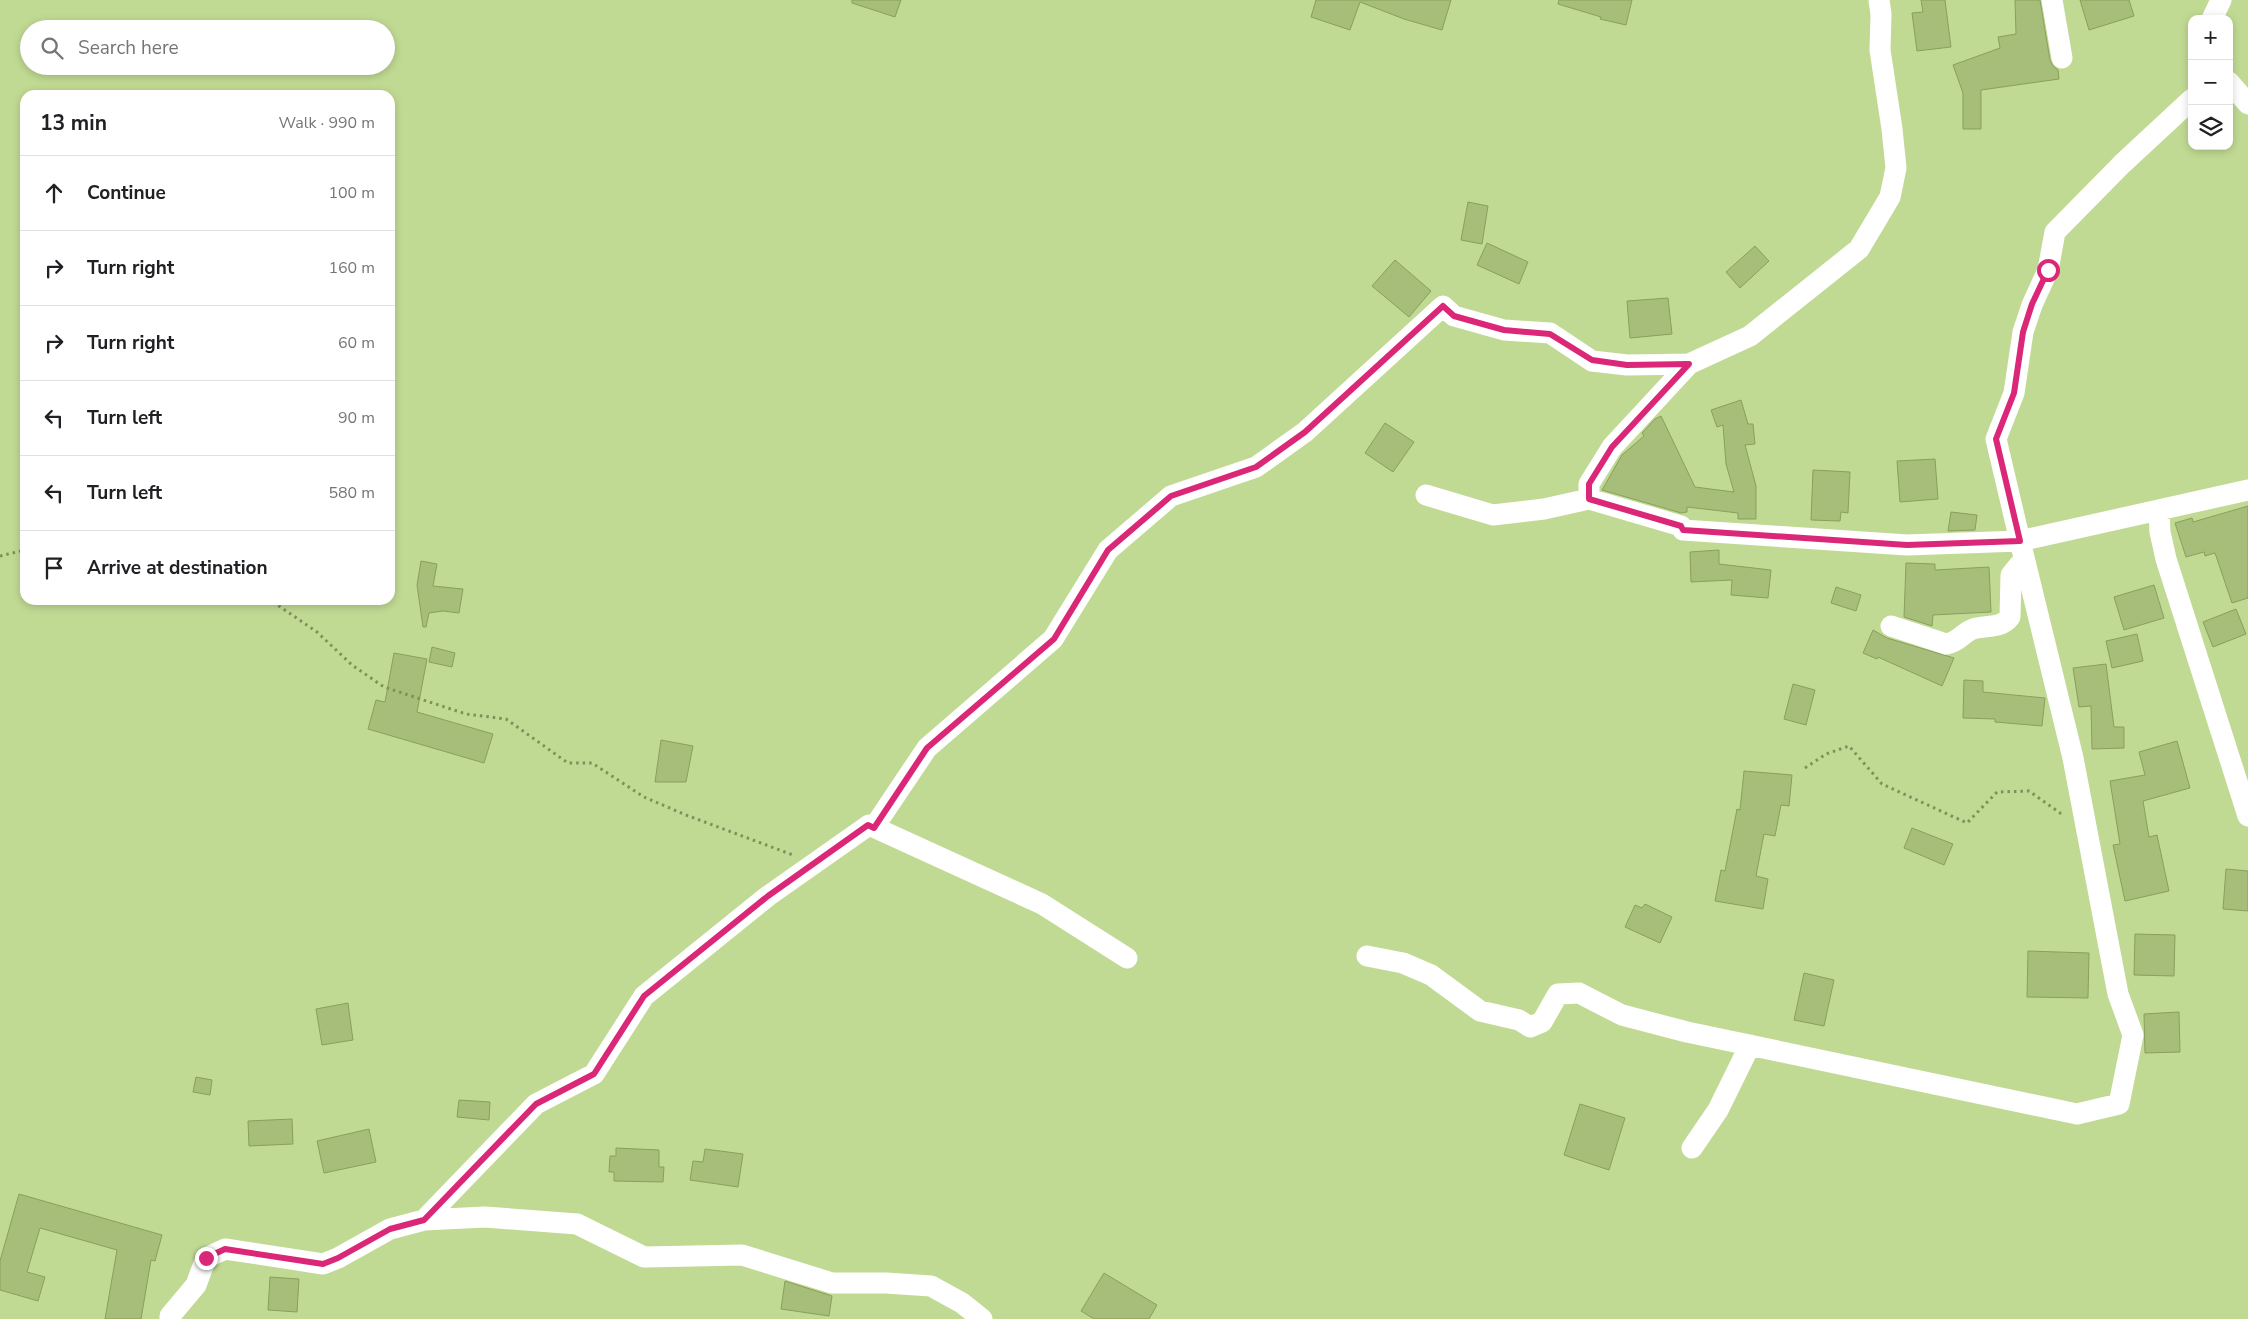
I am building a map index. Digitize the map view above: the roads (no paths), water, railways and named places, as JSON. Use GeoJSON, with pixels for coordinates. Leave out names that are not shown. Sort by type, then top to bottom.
{"type":"FeatureCollection","features":[{"type":"Feature","properties":{"kind":"street"},"geometry":{"type":"LineString","coordinates":[[1589,499],[1589,484],[1612,447],[1689,364],[1750,336],[1859,249],[1890,197],[1896,168],[1880,50],[1881,14],[1879,0]]}},
{"type":"Feature","properties":{"kind":"street"},"geometry":{"type":"LineString","coordinates":[[2052,0],[2062,58]]}},
{"type":"Feature","properties":{"kind":"street"},"geometry":{"type":"LineString","coordinates":[[2214,15],[2221,0]]}},
{"type":"Feature","properties":{"kind":"street"},"geometry":{"type":"LineString","coordinates":[[2233,87],[2248,104]]}},
{"type":"Feature","properties":{"kind":"street"},"geometry":{"type":"LineString","coordinates":[[1367,956],[1403,963],[1431,975],[1480,1011],[1519,1020],[1530,1027],[1542,1022],[1558,994],[1579,993],[1622,1015],[1750,1045],[2077,1114],[2119,1104],[2133,1035],[2118,994],[2073,758],[1996,439],[2014,393],[2023,332],[2032,304],[2048,270],[2055,232],[2122,164],[2188,103]]}},
{"type":"Feature","properties":{"kind":"street"},"geometry":{"type":"LineString","coordinates":[[874,828],[927,748],[1054,639],[1108,550],[1171,496],[1256,467],[1305,432],[1443,306],[1454,316],[1504,330],[1550,334],[1592,360],[1627,365],[1689,364]]}},
{"type":"Feature","properties":{"kind":"street"},"geometry":{"type":"LineString","coordinates":[[1426,495],[1493,515],[1544,509],[1589,499],[1681,526],[1683,530],[1907,545],[2022,550],[2159,510],[2248,490]]}},
{"type":"Feature","properties":{"kind":"street"},"geometry":{"type":"LineString","coordinates":[[2159,510],[2160,532],[2166,559],[2248,816]]}},
{"type":"Feature","properties":{"kind":"street"},"geometry":{"type":"LineString","coordinates":[[1891,626],[1946,644],[1954,643],[1966,632],[1976,628],[1999,626],[2006,622],[2010,617],[2011,576],[2022,550]]}},
{"type":"Feature","properties":{"kind":"street"},"geometry":{"type":"LineString","coordinates":[[424,1220],[536,1104],[594,1074],[644,996],[768,896],[868,825],[1042,904],[1128,958]]}},
{"type":"Feature","properties":{"kind":"street"},"geometry":{"type":"LineString","coordinates":[[1692,1148],[1718,1110],[1750,1045]]}},
{"type":"Feature","properties":{"kind":"street"},"geometry":{"type":"LineString","coordinates":[[170,1319],[170,1316],[196,1285],[206,1258],[225,1249],[323,1264],[338,1258],[390,1229],[424,1220],[485,1217],[577,1224],[644,1257],[742,1255],[832,1284],[886,1283],[931,1286],[962,1303],[982,1319]]}}]}
